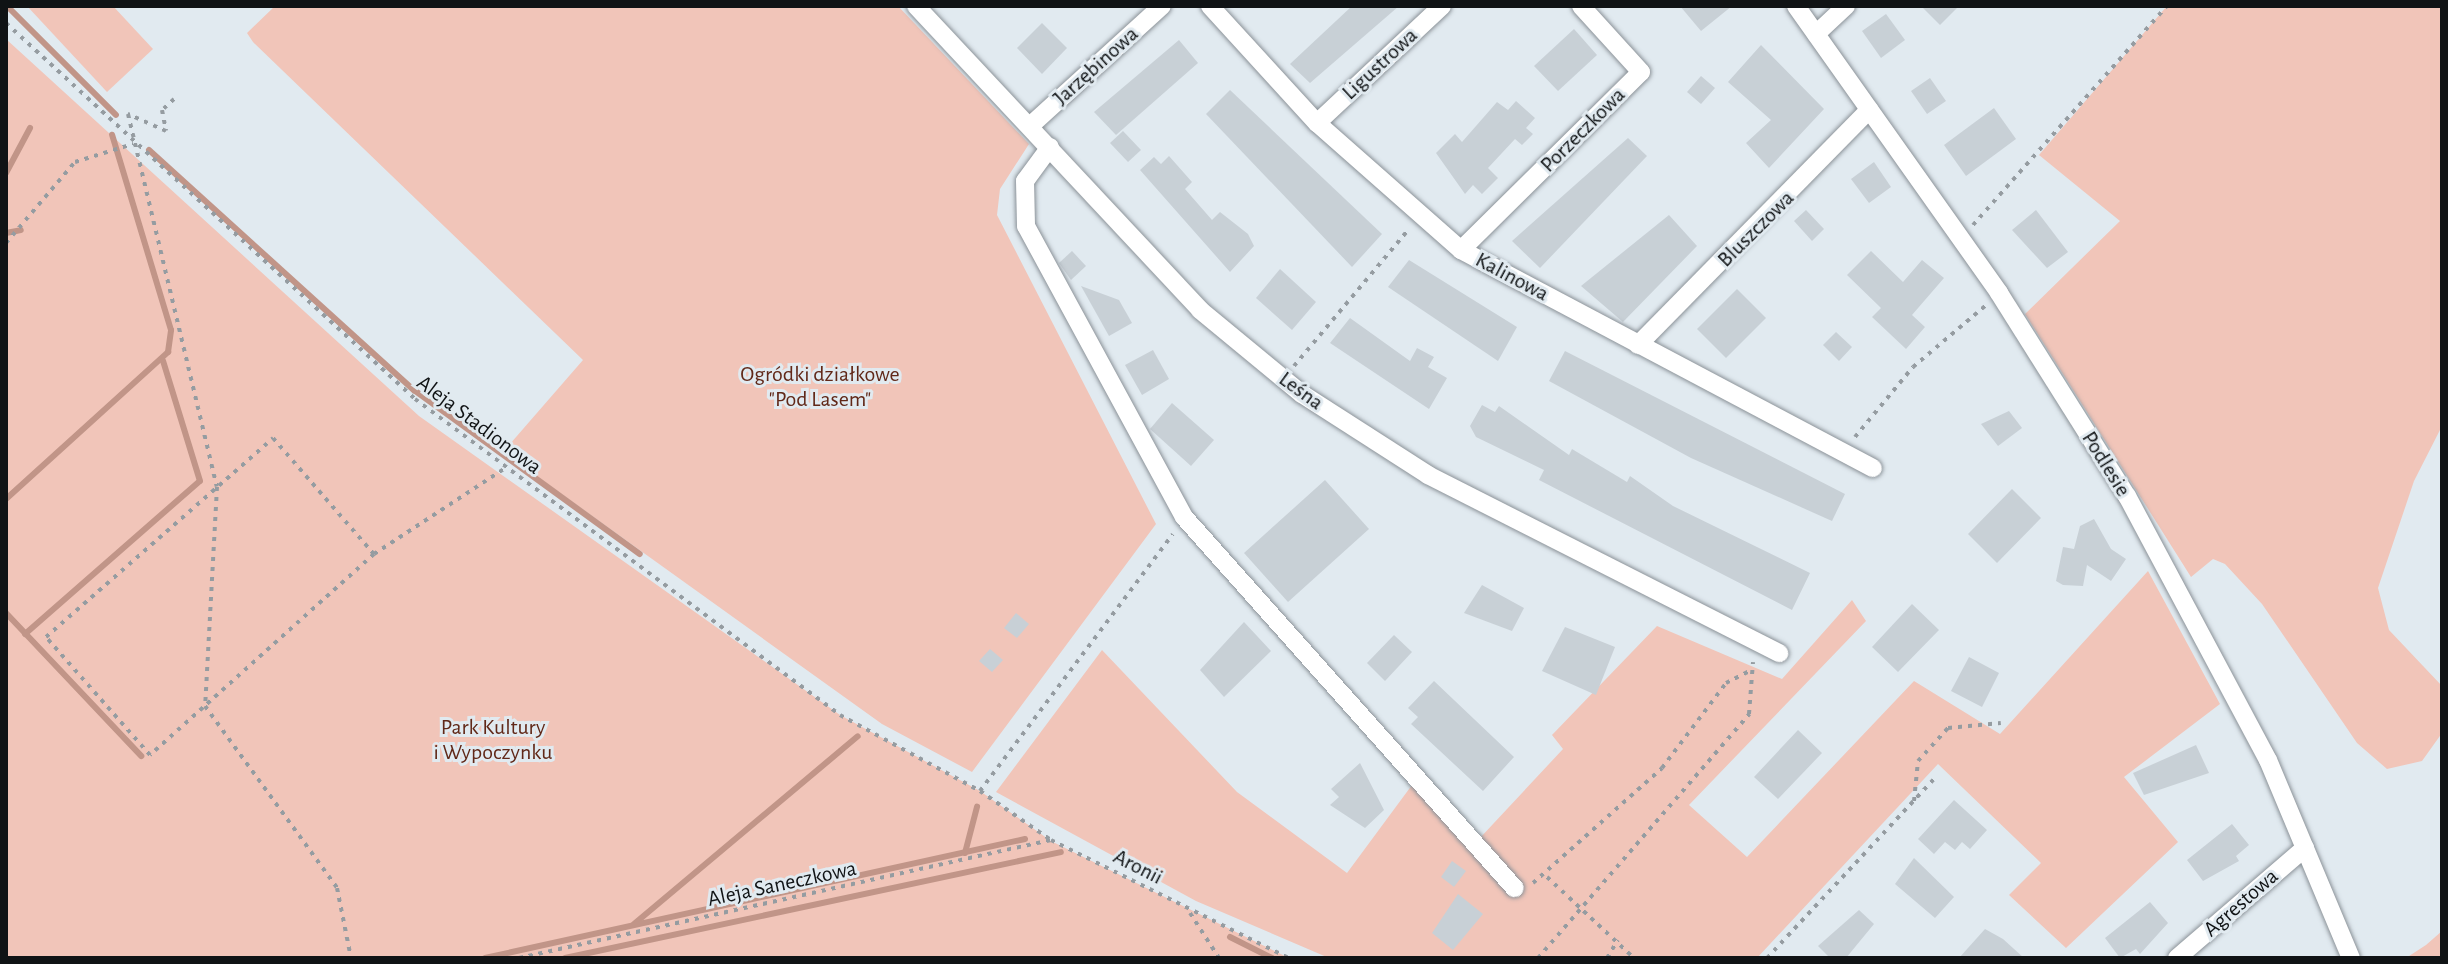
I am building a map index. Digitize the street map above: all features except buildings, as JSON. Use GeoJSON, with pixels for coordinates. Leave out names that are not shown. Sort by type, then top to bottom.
{"type":"FeatureCollection","features":[{"type":"Feature","properties":{"kind":"street","name":"Leśna"},"geometry":{"type":"LineString","coordinates":[[916,6],[1200,310],[1283,379],[1428,475],[1779,653]]}},
{"type":"Feature","properties":{"kind":"street","name":"Jarzębinowa"},"geometry":{"type":"LineString","coordinates":[[1030,126],[1162,6]]}},
{"type":"Feature","properties":{"kind":"street","name":"Kalinowa"},"geometry":{"type":"LineString","coordinates":[[1210,6],[1317,123],[1461,250],[1873,468]]}},
{"type":"Feature","properties":{"kind":"street","name":"Ligustrowa"},"geometry":{"type":"LineString","coordinates":[[1317,123],[1442,6]]}},
{"type":"Feature","properties":{"kind":"street","name":"Porzeczkowa"},"geometry":{"type":"LineString","coordinates":[[1461,250],[1641,72],[1581,6]]}},
{"type":"Feature","properties":{"kind":"street","name":"Podlesie"},"geometry":{"type":"LineString","coordinates":[[1796,6],[1961,239],[2127,496],[2234,690],[2351,958]]}},
{"type":"Feature","properties":{"kind":"street"},"geometry":{"type":"LineString","coordinates":[[1816,34],[1846,6]]}},
{"type":"Feature","properties":{"kind":"street","name":"Bluszczowa"},"geometry":{"type":"LineString","coordinates":[[1638,345],[1869,110]]}},
{"type":"Feature","properties":{"kind":"street"},"geometry":{"type":"LineString","coordinates":[[1050,147],[1025,181],[1026,226],[1184,517],[1515,888]]}},
{"type":"Feature","properties":{"kind":"street","name":"Agrestowa"},"geometry":{"type":"LineString","coordinates":[[2177,958],[2305,848]]}},
{"type":"Feature","properties":{"kind":"path"},"geometry":{"type":"LineString","coordinates":[[1961,239],[2167,6]]}},
{"type":"Feature","properties":{"kind":"path","name":"Aleja Stadionowa"},"geometry":{"type":"LineString","coordinates":[[6,23],[133,144],[415,399],[840,715],[980,791]]}},
{"type":"Feature","properties":{"kind":"path"},"geometry":{"type":"LineString","coordinates":[[174,99],[162,110],[166,131],[128,114],[217,487],[205,706],[337,888],[351,958]]}},
{"type":"Feature","properties":{"kind":"path"},"geometry":{"type":"LineString","coordinates":[[6,243],[75,162],[133,144]]}},
{"type":"Feature","properties":{"kind":"path"},"geometry":{"type":"LineString","coordinates":[[1283,379],[1421,214]]}},
{"type":"Feature","properties":{"kind":"path"},"geometry":{"type":"LineString","coordinates":[[1843,454],[1913,367],[1991,300]]}},
{"type":"Feature","properties":{"kind":"path"},"geometry":{"type":"LineString","coordinates":[[374,554],[273,438],[46,637],[150,755],[374,554],[507,467]]}},
{"type":"Feature","properties":{"kind":"path"},"geometry":{"type":"LineString","coordinates":[[980,791],[1184,517]]}},
{"type":"Feature","properties":{"kind":"path"},"geometry":{"type":"LineString","coordinates":[[1538,958],[1580,909],[1749,714],[1748,672],[1726,683],[1662,768],[1589,829],[1546,878],[1580,909],[1618,940],[1634,958]]}},
{"type":"Feature","properties":{"kind":"path"},"geometry":{"type":"LineString","coordinates":[[1914,801],[1918,761],[1948,728],[2001,723]]}},
{"type":"Feature","properties":{"kind":"path"},"geometry":{"type":"LineString","coordinates":[[1767,958],[1934,779]]}},
{"type":"Feature","properties":{"kind":"path","name":"Aronii"},"geometry":{"type":"LineString","coordinates":[[980,791],[1051,840],[1289,958]]}},
{"type":"Feature","properties":{"kind":"path","name":"Aleja Saneczkowa"},"geometry":{"type":"LineString","coordinates":[[519,958],[1051,840]]}},
{"type":"Feature","properties":{"kind":"path"},"geometry":{"type":"LineString","coordinates":[[1189,911],[1219,958]]}},
{"type":"Feature","properties":{"kind":"path"},"geometry":{"type":"LineString","coordinates":[[1607,958],[1618,940]]}},
{"type":"Feature","properties":{"kind":"green space"},"geometry":{"type":"Polygon","coordinates":[[[27,6],[113,6],[153,49],[107,92],[27,6]]]}},
{"type":"Feature","properties":{"kind":"green space","name":"Ogródki działkowe \"Pod Lasem\""},"geometry":{"type":"Polygon","coordinates":[[[275,6],[898,6],[1029,144],[1000,189],[997,215],[1156,524],[972,772],[882,724],[503,452],[583,360],[253,42],[247,33],[275,6]]]}},
{"type":"Feature","properties":{"kind":"green space"},"geometry":{"type":"Polygon","coordinates":[[[2167,6],[2442,6],[2442,426],[2414,481],[2378,588],[2389,630],[2442,686],[2442,733],[2422,761],[2387,769],[2357,743],[2262,604],[2225,564],[2213,559],[2191,577],[2025,314],[2120,221],[2039,155],[2167,6]]]}},
{"type":"Feature","properties":{"kind":"green space","name":"Park Kultury i Wypoczynku"},"geometry":{"type":"Polygon","coordinates":[[[6,39],[419,416],[840,715],[980,791],[1051,841],[1289,958],[6,958],[6,39]]]}},
{"type":"Feature","properties":{"kind":"green space"},"geometry":{"type":"Polygon","coordinates":[[[2148,571],[2220,704],[2124,777],[2178,842],[2066,948],[2009,895],[2041,863],[1938,764],[1757,958],[1329,958],[1196,901],[996,792],[1102,650],[1237,792],[1347,873],[1412,785],[1479,839],[1563,749],[1552,735],[1657,626],[1782,679],[1852,600],[1866,621],[1689,805],[1747,857],[1914,681],[2000,734],[2148,571]]]}},
{"type":"Feature","properties":{"kind":"green space"},"geometry":{"type":"Polygon","coordinates":[[[2442,931],[2442,958],[2406,958],[2426,945],[2442,931]]]}},
{"type":"Feature","properties":{"kind":"waterway"},"geometry":{"type":"LineString","coordinates":[[7,6],[116,115]]}},
{"type":"Feature","properties":{"kind":"waterway"},"geometry":{"type":"LineString","coordinates":[[6,173],[30,128]]}},
{"type":"Feature","properties":{"kind":"waterway"},"geometry":{"type":"LineString","coordinates":[[6,499],[168,352],[171,330],[112,135]]}},
{"type":"Feature","properties":{"kind":"waterway"},"geometry":{"type":"LineString","coordinates":[[149,150],[414,390],[640,554]]}},
{"type":"Feature","properties":{"kind":"waterway"},"geometry":{"type":"LineString","coordinates":[[6,233],[21,230]]}},
{"type":"Feature","properties":{"kind":"waterway"},"geometry":{"type":"LineString","coordinates":[[25,634],[200,481],[163,361]]}},
{"type":"Feature","properties":{"kind":"waterway"},"geometry":{"type":"LineString","coordinates":[[6,613],[141,756]]}},
{"type":"Feature","properties":{"kind":"waterway"},"geometry":{"type":"LineString","coordinates":[[634,924],[858,736]]}},
{"type":"Feature","properties":{"kind":"waterway"},"geometry":{"type":"LineString","coordinates":[[965,853],[977,807]]}},
{"type":"Feature","properties":{"kind":"waterway"},"geometry":{"type":"LineString","coordinates":[[485,958],[1025,839]]}},
{"type":"Feature","properties":{"kind":"waterway"},"geometry":{"type":"LineString","coordinates":[[565,958],[1061,852]]}},
{"type":"Feature","properties":{"kind":"waterway"},"geometry":{"type":"LineString","coordinates":[[1230,937],[1272,958]]}}]}
